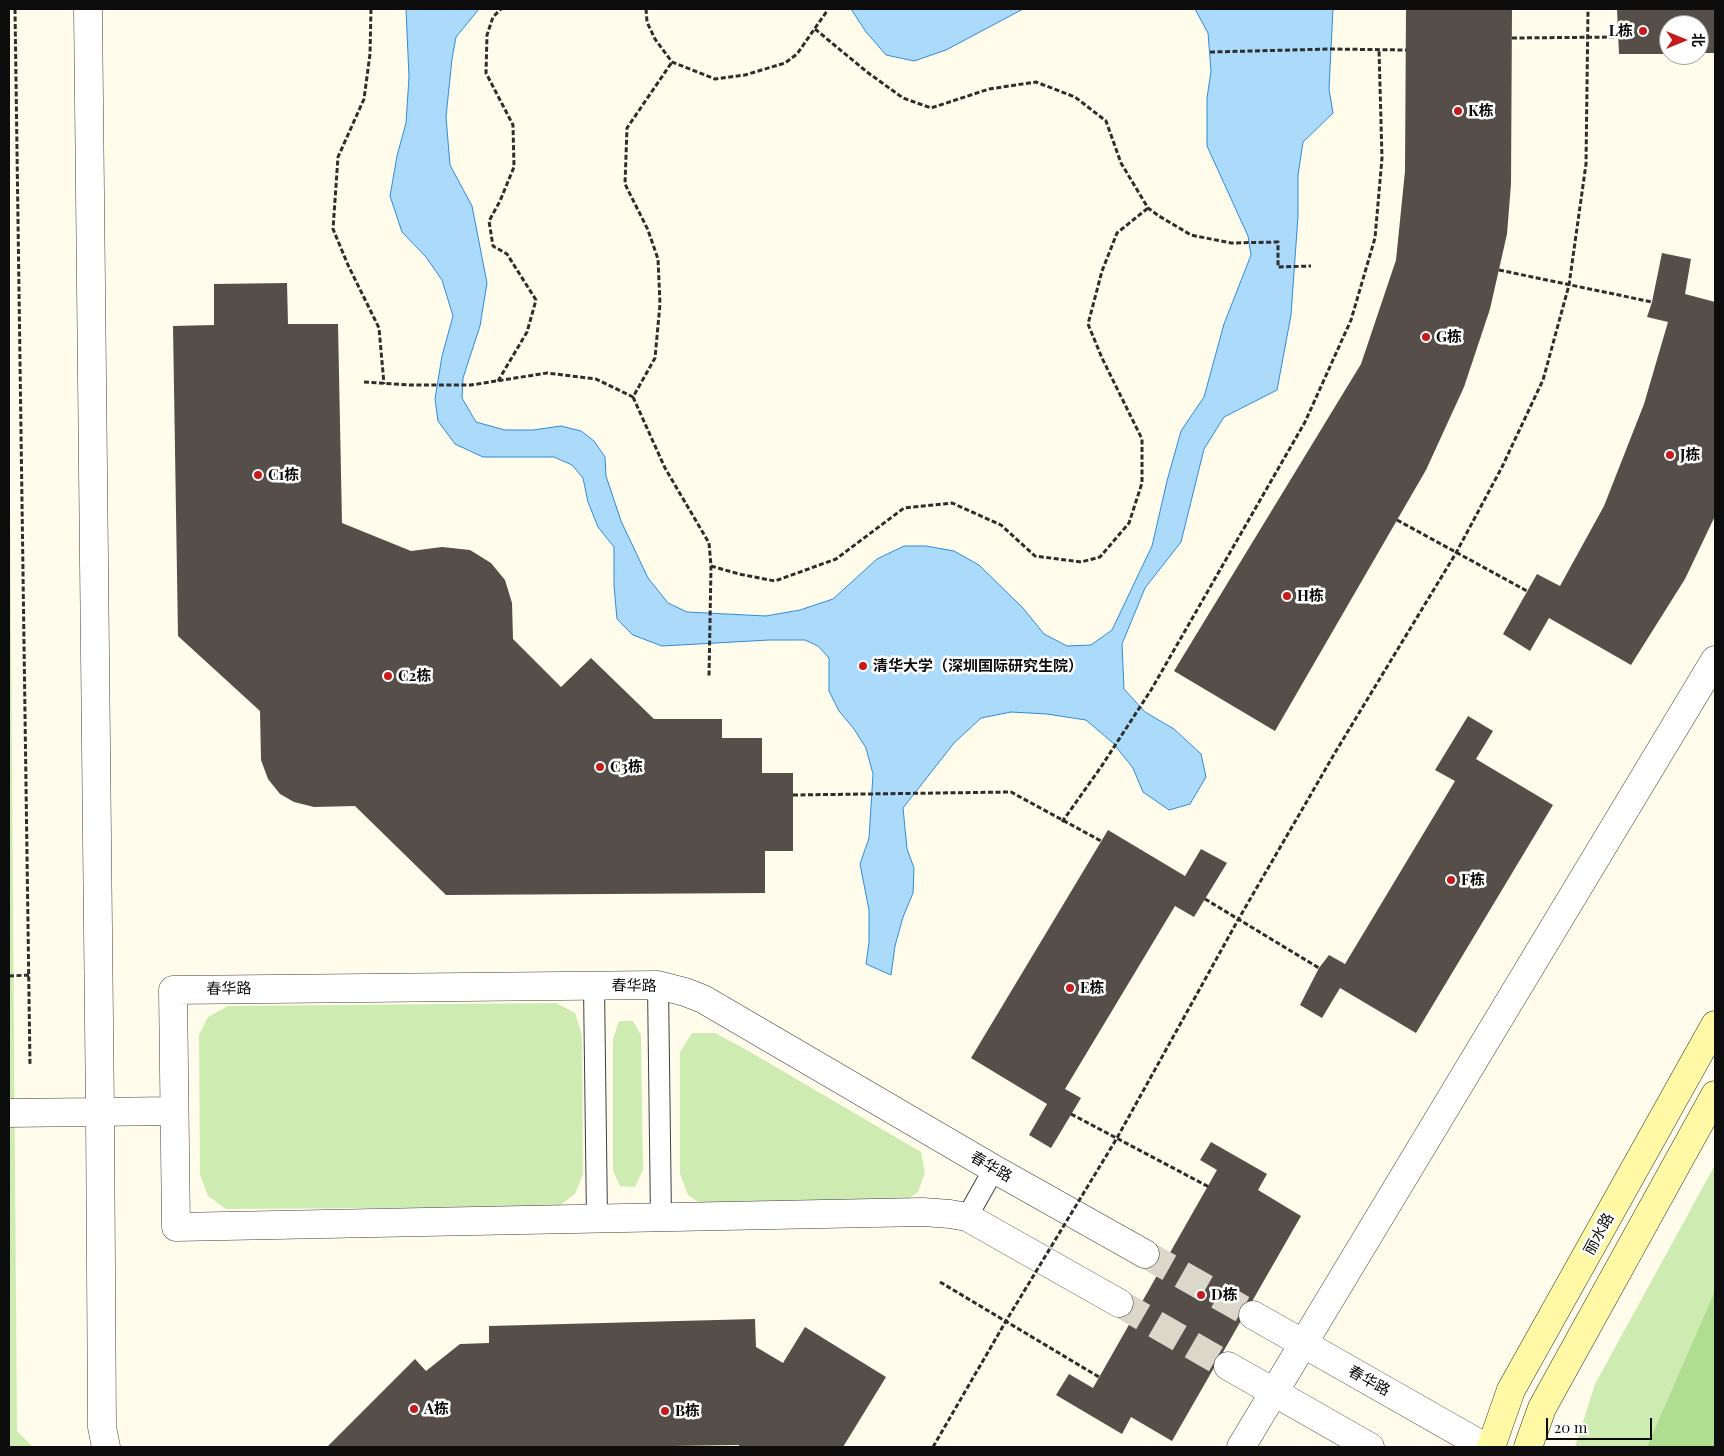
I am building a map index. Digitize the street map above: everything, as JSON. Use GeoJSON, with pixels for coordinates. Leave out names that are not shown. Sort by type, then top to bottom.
{"type":"FeatureCollection","features":[{"type":"Feature","properties":{"kind":"main road","name":"丽水路"},"geometry":{"type":"LineString","coordinates":[[1491,1447],[1512,1390],[1715,1025]]}},
{"type":"Feature","properties":{"kind":"main road"},"geometry":{"type":"LineString","coordinates":[[1528,1447],[1542,1408],[1715,1095]]}},
{"type":"Feature","properties":{"kind":"street"},"geometry":{"type":"LineString","coordinates":[[88,9],[102,1427],[106,1447]]}},
{"type":"Feature","properties":{"kind":"street"},"geometry":{"type":"LineString","coordinates":[[1241,1447],[1715,660]]}},
{"type":"Feature","properties":{"kind":"street","name":"春华路"},"geometry":{"type":"LineString","coordinates":[[1119,1303],[967,1217],[923,1212],[176,1227],[173,990],[658,986],[685,992],[703,999],[994,1169],[1145,1254]]}},
{"type":"Feature","properties":{"kind":"street"},"geometry":{"type":"LineString","coordinates":[[13,1113],[174,1111]]}},
{"type":"Feature","properties":{"kind":"street","name":"春华路"},"geometry":{"type":"LineString","coordinates":[[1253,1315],[1485,1447]]}},
{"type":"Feature","properties":{"kind":"street"},"geometry":{"type":"LineString","coordinates":[[1228,1366],[1370,1447]]}},
{"type":"Feature","properties":{"kind":"lane"},"geometry":{"type":"LineString","coordinates":[[594,986],[597,1219]]}},
{"type":"Feature","properties":{"kind":"lane"},"geometry":{"type":"LineString","coordinates":[[658,986],[661,1218]]}},
{"type":"Feature","properties":{"kind":"lane"},"geometry":{"type":"LineString","coordinates":[[967,1217],[994,1169]]}},
{"type":"Feature","properties":{"kind":"path"},"geometry":{"type":"LineString","coordinates":[[15,9],[30,1066]]}},
{"type":"Feature","properties":{"kind":"path"},"geometry":{"type":"LineString","coordinates":[[371,9],[370,54],[364,99],[338,157],[333,229],[348,265],[379,328],[384,384]]}},
{"type":"Feature","properties":{"kind":"path"},"geometry":{"type":"LineString","coordinates":[[498,382],[527,332],[536,300],[507,254],[493,246],[489,221],[500,201],[514,167],[513,124],[486,73],[488,35],[493,17],[502,9]]}},
{"type":"Feature","properties":{"kind":"path"},"geometry":{"type":"LineString","coordinates":[[646,9],[647,22],[655,39],[672,62],[715,79],[745,76],[785,64],[797,54],[827,11]]}},
{"type":"Feature","properties":{"kind":"path"},"geometry":{"type":"LineString","coordinates":[[933,1447],[1006,1321],[1117,1138],[1238,920],[1336,751],[1456,552],[1502,467],[1543,380],[1569,285],[1586,164],[1588,9]]}},
{"type":"Feature","properties":{"kind":"path"},"geometry":{"type":"LineString","coordinates":[[815,29],[867,72],[903,98],[931,108],[990,88],[1036,82],[1075,97],[1106,121],[1121,163],[1148,208],[1191,235],[1231,243],[1278,242],[1278,267],[1311,266]]}},
{"type":"Feature","properties":{"kind":"path"},"geometry":{"type":"LineString","coordinates":[[1512,38],[1617,37]]}},
{"type":"Feature","properties":{"kind":"path"},"geometry":{"type":"LineString","coordinates":[[1210,52],[1331,49],[1406,50]]}},
{"type":"Feature","properties":{"kind":"path"},"geometry":{"type":"LineString","coordinates":[[1062,822],[1101,767],[1151,690],[1305,422],[1351,320],[1375,238],[1382,158],[1379,50]]}},
{"type":"Feature","properties":{"kind":"path"},"geometry":{"type":"LineString","coordinates":[[633,397],[655,358],[660,304],[658,259],[648,230],[625,184],[627,128],[672,62]]}},
{"type":"Feature","properties":{"kind":"path"},"geometry":{"type":"LineString","coordinates":[[711,566],[775,581],[836,559],[904,508],[952,503],[1001,525],[1035,556],[1081,562],[1100,557],[1129,522],[1142,483],[1142,439],[1102,358],[1088,324],[1102,271],[1118,233],[1148,208]]}},
{"type":"Feature","properties":{"kind":"path"},"geometry":{"type":"LineString","coordinates":[[1499,270],[1652,302]]}},
{"type":"Feature","properties":{"kind":"path"},"geometry":{"type":"LineString","coordinates":[[364,382],[409,385],[471,385],[547,373],[596,379],[633,397],[665,468],[709,543],[711,566],[709,677]]}},
{"type":"Feature","properties":{"kind":"path"},"geometry":{"type":"LineString","coordinates":[[1397,520],[1527,591]]}},
{"type":"Feature","properties":{"kind":"path"},"geometry":{"type":"LineString","coordinates":[[793,795],[1011,792],[1101,842]]}},
{"type":"Feature","properties":{"kind":"path"},"geometry":{"type":"LineString","coordinates":[[1205,899],[1319,968]]}},
{"type":"Feature","properties":{"kind":"path"},"geometry":{"type":"LineString","coordinates":[[9,976],[29,975]]}},
{"type":"Feature","properties":{"kind":"path"},"geometry":{"type":"LineString","coordinates":[[1071,1114],[1208,1187]]}},
{"type":"Feature","properties":{"kind":"path"},"geometry":{"type":"LineString","coordinates":[[940,1282],[1099,1377]]}},
{"type":"Feature","properties":{"kind":"green space"},"geometry":{"type":"Polygon","coordinates":[[[9,367],[17,1431],[33,1447],[9,1447],[9,367]]]}},
{"type":"Feature","properties":{"kind":"green space"},"geometry":{"type":"Polygon","coordinates":[[[556,1003],[575,1013],[582,1035],[583,1174],[575,1194],[558,1207],[226,1209],[208,1196],[200,1175],[199,1035],[208,1017],[228,1006],[556,1003]]]}},
{"type":"Feature","properties":{"kind":"green space"},"geometry":{"type":"Polygon","coordinates":[[[619,1021],[633,1021],[641,1035],[643,1170],[635,1187],[620,1186],[613,1171],[613,1039],[619,1021]]]}},
{"type":"Feature","properties":{"kind":"green space"},"geometry":{"type":"Polygon","coordinates":[[[692,1033],[715,1033],[921,1152],[925,1173],[918,1192],[905,1201],[701,1204],[688,1195],[680,1174],[680,1052],[692,1033]]]}},
{"type":"Feature","properties":{"kind":"green space"},"geometry":{"type":"Polygon","coordinates":[[[1715,1165],[1715,1447],[1575,1447],[1595,1384],[1715,1165]]]}},
{"type":"Feature","properties":{"kind":"green space"},"geometry":{"type":"Polygon","coordinates":[[[1715,1291],[1715,1447],[1647,1447],[1715,1291]]]}},
{"type":"Feature","properties":{"kind":"water"},"geometry":{"type":"Polygon","coordinates":[[[406,9],[479,9],[456,37],[446,117],[450,165],[472,206],[487,283],[480,326],[463,378],[462,398],[476,422],[505,430],[533,430],[561,426],[581,431],[594,441],[605,457],[606,476],[621,521],[648,578],[668,603],[687,612],[766,616],[800,610],[833,599],[877,559],[904,546],[926,546],[954,551],[979,565],[1023,608],[1044,634],[1067,646],[1091,645],[1112,630],[1152,546],[1181,431],[1204,397],[1224,324],[1251,255],[1248,236],[1207,146],[1207,98],[1211,71],[1208,33],[1195,9],[1333,9],[1329,89],[1333,113],[1303,142],[1298,175],[1298,216],[1291,315],[1277,390],[1224,417],[1204,449],[1181,542],[1145,588],[1122,644],[1124,689],[1145,712],[1174,729],[1201,754],[1206,777],[1190,804],[1169,810],[1143,792],[1133,768],[1113,743],[1086,720],[1047,714],[1011,712],[981,718],[954,743],[903,808],[907,849],[914,868],[913,893],[903,917],[895,946],[891,975],[866,964],[869,942],[869,910],[860,864],[869,838],[873,774],[866,748],[854,729],[839,711],[829,691],[829,658],[818,646],[805,640],[769,640],[662,646],[633,635],[617,619],[614,586],[614,547],[598,527],[588,502],[583,478],[572,465],[554,457],[483,457],[455,444],[438,421],[435,399],[442,356],[453,316],[442,280],[426,257],[402,232],[390,196],[397,156],[406,123],[409,77],[406,9]]]}},
{"type":"Feature","properties":{"kind":"water"},"geometry":{"type":"Polygon","coordinates":[[[851,9],[1023,9],[946,50],[914,61],[886,55],[866,32],[851,9]]]}},
{"type":"Feature","properties":{"kind":"building"},"geometry":{"type":"Polygon","coordinates":[[[1406,9],[1512,9],[1511,184],[1507,234],[1490,309],[1464,387],[1426,470],[1275,731],[1174,671],[1361,364],[1396,260],[1405,171],[1406,9]]]}},
{"type":"Feature","properties":{"kind":"building","name":"L栋"},"geometry":{"type":"Polygon","coordinates":[[[1617,9],[1715,9],[1715,53],[1709,53],[1709,15],[1659,15],[1659,54],[1619,54],[1617,9]]]}},
{"type":"Feature","properties":{"kind":"building","name":"J栋"},"geometry":{"type":"Polygon","coordinates":[[[1662,253],[1691,259],[1685,294],[1715,302],[1715,516],[1685,579],[1631,665],[1549,618],[1530,651],[1503,634],[1537,574],[1560,586],[1604,506],[1644,404],[1668,322],[1647,317],[1662,253]]]}},
{"type":"Feature","properties":{"kind":"building"},"geometry":{"type":"Polygon","coordinates":[[[287,283],[288,324],[338,324],[342,523],[411,551],[442,547],[470,550],[491,563],[505,580],[512,603],[513,639],[561,687],[591,658],[654,719],[722,719],[722,738],[762,738],[762,773],[793,773],[793,851],[765,851],[765,893],[446,895],[355,806],[314,807],[294,802],[280,794],[268,779],[261,760],[260,711],[178,636],[173,326],[214,325],[214,284],[287,283]]]}},
{"type":"Feature","properties":{"kind":"building","name":"F栋"},"geometry":{"type":"Polygon","coordinates":[[[1468,716],[1493,731],[1476,759],[1553,805],[1416,1033],[1340,988],[1322,1018],[1300,1005],[1319,968],[1329,955],[1345,964],[1455,781],[1435,770],[1468,716]]]}},
{"type":"Feature","properties":{"kind":"building","name":"E栋"},"geometry":{"type":"Polygon","coordinates":[[[1108,830],[1185,876],[1201,849],[1227,863],[1194,917],[1175,906],[1065,1089],[1081,1098],[1051,1148],[1029,1135],[1047,1104],[971,1058],[1108,830]]]}},
{"type":"Feature","properties":{"kind":"building","name":"D栋"},"geometry":{"type":"Polygon","coordinates":[[[1211,1142],[1267,1174],[1258,1190],[1301,1216],[1172,1441],[1131,1417],[1122,1434],[1056,1395],[1069,1374],[1093,1388],[1217,1170],[1200,1160],[1211,1142]]]}},
{"type":"Feature","properties":{"kind":"building","name":"B栋"},"geometry":{"type":"Polygon","coordinates":[[[755,1319],[756,1347],[783,1363],[805,1327],[886,1377],[843,1447],[742,1447],[738,1445],[327,1447],[415,1359],[426,1371],[460,1344],[489,1343],[489,1326],[755,1319]]]}},
{"type":"Feature","properties":{"kind":"tunnel"},"geometry":{"type":"LineString","coordinates":[[1145,1254],[1253,1315]]}},
{"type":"Feature","properties":{"kind":"tunnel"},"geometry":{"type":"LineString","coordinates":[[1119,1303],[1228,1366]]}},
{"type":"Feature","properties":{"kind":"place","name":"L栋"},"geometry":{"type":"Point","coordinates":[1643,31]}},
{"type":"Feature","properties":{"kind":"place","name":"K栋"},"geometry":{"type":"Point","coordinates":[1458,111]}},
{"type":"Feature","properties":{"kind":"place","name":"G栋"},"geometry":{"type":"Point","coordinates":[1426,337]}},
{"type":"Feature","properties":{"kind":"place","name":"J栋"},"geometry":{"type":"Point","coordinates":[1670,455]}},
{"type":"Feature","properties":{"kind":"place","name":"C1栋"},"geometry":{"type":"Point","coordinates":[258,475]}},
{"type":"Feature","properties":{"kind":"place","name":"H栋"},"geometry":{"type":"Point","coordinates":[1287,596]}},
{"type":"Feature","properties":{"kind":"place","name":"清华大学（深圳国际研究生院）"},"geometry":{"type":"Point","coordinates":[863,666]}},
{"type":"Feature","properties":{"kind":"place","name":"C2栋"},"geometry":{"type":"Point","coordinates":[388,676]}},
{"type":"Feature","properties":{"kind":"place","name":"C3栋"},"geometry":{"type":"Point","coordinates":[600,767]}},
{"type":"Feature","properties":{"kind":"place","name":"F栋"},"geometry":{"type":"Point","coordinates":[1451,880]}},
{"type":"Feature","properties":{"kind":"place","name":"E栋"},"geometry":{"type":"Point","coordinates":[1070,988]}},
{"type":"Feature","properties":{"kind":"place","name":"D栋"},"geometry":{"type":"Point","coordinates":[1201,1295]}},
{"type":"Feature","properties":{"kind":"place","name":"A栋"},"geometry":{"type":"Point","coordinates":[414,1409]}},
{"type":"Feature","properties":{"kind":"place","name":"B栋"},"geometry":{"type":"Point","coordinates":[665,1411]}}]}
